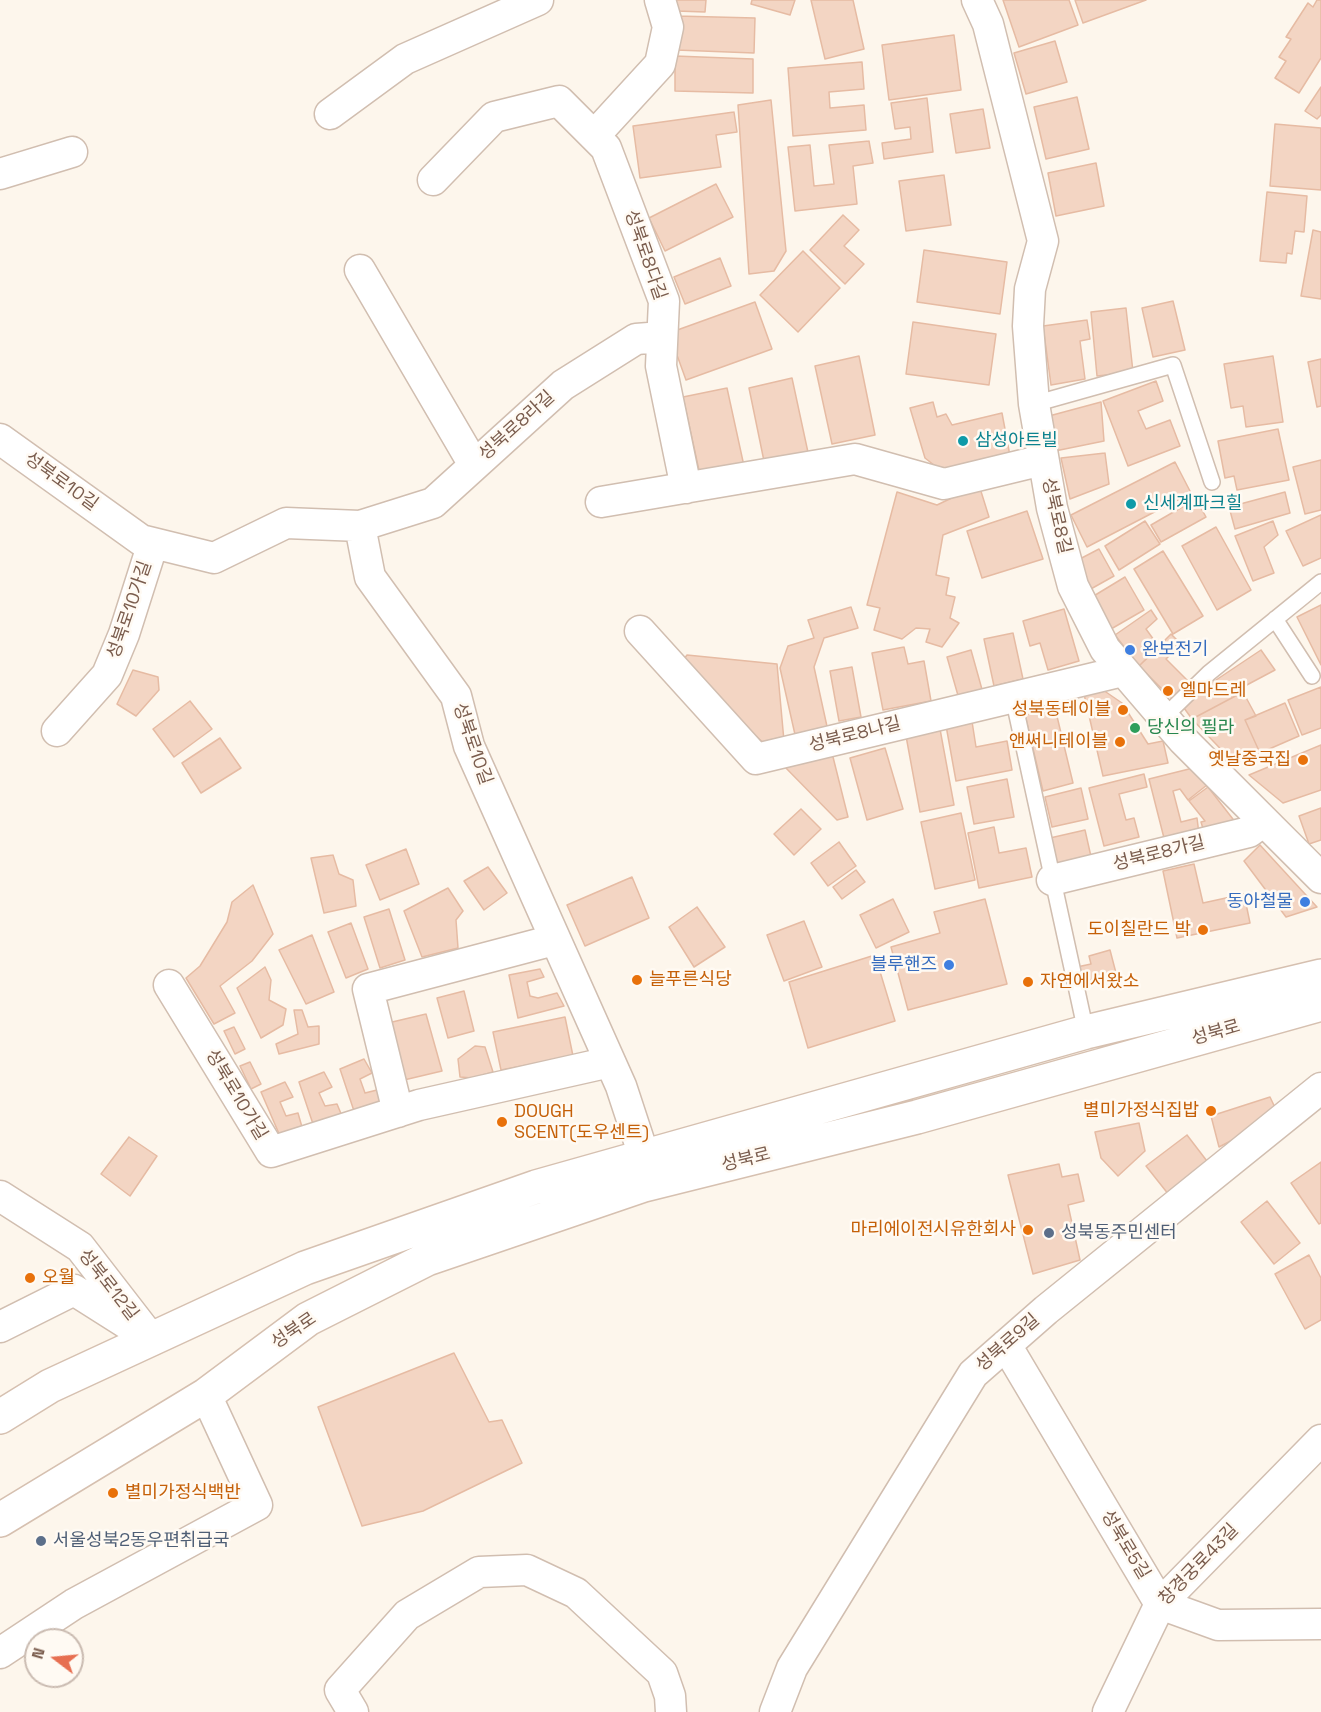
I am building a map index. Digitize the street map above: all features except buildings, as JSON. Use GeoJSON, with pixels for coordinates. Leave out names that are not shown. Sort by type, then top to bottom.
{"type":"FeatureCollection","features":[{"type":"Feature","properties":{"kind":"main road","name":"성북로"},"geometry":{"type":"LineString","coordinates":[[0,1417],[50,1386],[305,1268],[536,1187],[1086,1032],[1321,976]]}},
{"type":"Feature","properties":{"kind":"main road","name":"성북로"},"geometry":{"type":"LineString","coordinates":[[0,1520],[206,1395],[308,1319],[426,1259],[644,1185],[917,1117],[1321,1004]]}},
{"type":"Feature","properties":{"kind":"street"},"geometry":{"type":"LineString","coordinates":[[330,114],[405,59],[538,0]]}},
{"type":"Feature","properties":{"kind":"street"},"geometry":{"type":"LineString","coordinates":[[594,136],[660,64],[668,27],[660,0]]}},
{"type":"Feature","properties":{"kind":"street","name":"성북로8길"},"geometry":{"type":"LineString","coordinates":[[977,0],[988,24],[1043,241],[1030,289],[1028,327],[1034,404],[1052,507],[1073,586],[1105,650],[1163,718],[1321,878]]}},
{"type":"Feature","properties":{"kind":"street","name":"성북로8다길"},"geometry":{"type":"LineString","coordinates":[[433,180],[494,117],[559,101],[606,148],[664,301],[661,366],[686,488]]}},
{"type":"Feature","properties":{"kind":"street"},"geometry":{"type":"LineString","coordinates":[[0,174],[72,152]]}},
{"type":"Feature","properties":{"kind":"street","name":"성북로8라길"},"geometry":{"type":"LineString","coordinates":[[360,270],[474,465],[563,385],[636,339],[662,337]]}},
{"type":"Feature","properties":{"kind":"street","name":"성북로10길"},"geometry":{"type":"LineString","coordinates":[[0,439],[141,540],[214,558],[286,523],[360,526],[433,503],[474,465]]}},
{"type":"Feature","properties":{"kind":"street"},"geometry":{"type":"LineString","coordinates":[[602,502],[855,459],[944,484],[1043,460]]}},
{"type":"Feature","properties":{"kind":"street","name":"성북로10길"},"geometry":{"type":"LineString","coordinates":[[360,526],[370,577],[456,696],[469,746],[610,1062],[644,1156]]}},
{"type":"Feature","properties":{"kind":"street","name":"성북로10가길"},"geometry":{"type":"LineString","coordinates":[[57,730],[107,675],[124,634],[153,543]]}},
{"type":"Feature","properties":{"kind":"street","name":"성북로8나길"},"geometry":{"type":"LineString","coordinates":[[640,631],[756,759],[1124,671]]}},
{"type":"Feature","properties":{"kind":"street","name":"성북로8가길"},"geometry":{"type":"LineString","coordinates":[[1052,880],[1249,832],[1264,821]]}},
{"type":"Feature","properties":{"kind":"street"},"geometry":{"type":"LineString","coordinates":[[398,1112],[368,989],[554,940]]}},
{"type":"Feature","properties":{"kind":"street","name":"성북로10가길"},"geometry":{"type":"LineString","coordinates":[[169,985],[270,1152],[398,1112],[610,1062]]}},
{"type":"Feature","properties":{"kind":"street","name":"성북로9길"},"geometry":{"type":"LineString","coordinates":[[775,1712],[792,1668],[973,1374],[1321,1088]]}},
{"type":"Feature","properties":{"kind":"street","name":"성북로12길"},"geometry":{"type":"LineString","coordinates":[[0,1196],[80,1247],[152,1340]]}},
{"type":"Feature","properties":{"kind":"street"},"geometry":{"type":"LineString","coordinates":[[0,1328],[74,1290],[152,1340]]}},
{"type":"Feature","properties":{"kind":"street","name":"성북로5길"},"geometry":{"type":"LineString","coordinates":[[1006,1345],[1160,1604]]}},
{"type":"Feature","properties":{"kind":"street"},"geometry":{"type":"LineString","coordinates":[[4,1639],[74,1604],[257,1505],[206,1395]]}},
{"type":"Feature","properties":{"kind":"street","name":"창경궁로43길"},"geometry":{"type":"LineString","coordinates":[[1108,1712],[1160,1604],[1321,1440]]}},
{"type":"Feature","properties":{"kind":"street"},"geometry":{"type":"LineString","coordinates":[[353,1712],[340,1690],[407,1615],[479,1572],[527,1570],[576,1593],[662,1673],[670,1696],[671,1712]]}},
{"type":"Feature","properties":{"kind":"street"},"geometry":{"type":"LineString","coordinates":[[1160,1604],[1218,1625],[1321,1624]]}},
{"type":"Feature","properties":{"kind":"lane"},"geometry":{"type":"LineString","coordinates":[[1034,404],[1173,366],[1212,482]]}},
{"type":"Feature","properties":{"kind":"lane"},"geometry":{"type":"LineString","coordinates":[[1163,718],[1209,673],[1321,582]]}},
{"type":"Feature","properties":{"kind":"lane"},"geometry":{"type":"LineString","coordinates":[[1275,619],[1312,676]]}},
{"type":"Feature","properties":{"kind":"lane"},"geometry":{"type":"LineString","coordinates":[[1013,697],[1086,1032]]}},
{"type":"Feature","properties":{"kind":"place","name":"삼성아트빌"},"geometry":{"type":"Point","coordinates":[963,441]}},
{"type":"Feature","properties":{"kind":"place","name":"신세계파크힐"},"geometry":{"type":"Point","coordinates":[1131,504]}},
{"type":"Feature","properties":{"kind":"place","name":"완보전기"},"geometry":{"type":"Point","coordinates":[1130,650]}},
{"type":"Feature","properties":{"kind":"place","name":"엘마드레"},"geometry":{"type":"Point","coordinates":[1168,691]}},
{"type":"Feature","properties":{"kind":"place","name":"성북동테이블"},"geometry":{"type":"Point","coordinates":[1123,710]}},
{"type":"Feature","properties":{"kind":"place","name":"당신의 필라"},"geometry":{"type":"Point","coordinates":[1135,728]}},
{"type":"Feature","properties":{"kind":"place","name":"앤써니테이블"},"geometry":{"type":"Point","coordinates":[1120,742]}},
{"type":"Feature","properties":{"kind":"place","name":"옛날중국집"},"geometry":{"type":"Point","coordinates":[1303,760]}},
{"type":"Feature","properties":{"kind":"place","name":"동아철물"},"geometry":{"type":"Point","coordinates":[1305,902]}},
{"type":"Feature","properties":{"kind":"place","name":"도이칠란드 박"},"geometry":{"type":"Point","coordinates":[1203,930]}},
{"type":"Feature","properties":{"kind":"place","name":"블루핸즈"},"geometry":{"type":"Point","coordinates":[949,965]}},
{"type":"Feature","properties":{"kind":"place","name":"늘푸른식당"},"geometry":{"type":"Point","coordinates":[637,980]}},
{"type":"Feature","properties":{"kind":"place","name":"자연에서왔소"},"geometry":{"type":"Point","coordinates":[1028,982]}},
{"type":"Feature","properties":{"kind":"place","name":"별미가정식집밥"},"geometry":{"type":"Point","coordinates":[1211,1111]}},
{"type":"Feature","properties":{"kind":"place","name":"DOUGH SCENT(도우센트)"},"geometry":{"type":"Point","coordinates":[502,1122]}},
{"type":"Feature","properties":{"kind":"place","name":"마리에이전시유한회사"},"geometry":{"type":"Point","coordinates":[1028,1230]}},
{"type":"Feature","properties":{"kind":"place","name":"성북동주민센터"},"geometry":{"type":"Point","coordinates":[1049,1233]}},
{"type":"Feature","properties":{"kind":"place","name":"오월"},"geometry":{"type":"Point","coordinates":[30,1278]}},
{"type":"Feature","properties":{"kind":"place","name":"별미가정식백반"},"geometry":{"type":"Point","coordinates":[113,1493]}},
{"type":"Feature","properties":{"kind":"place","name":"서울성북2동우편취급국"},"geometry":{"type":"Point","coordinates":[41,1541]}}]}
